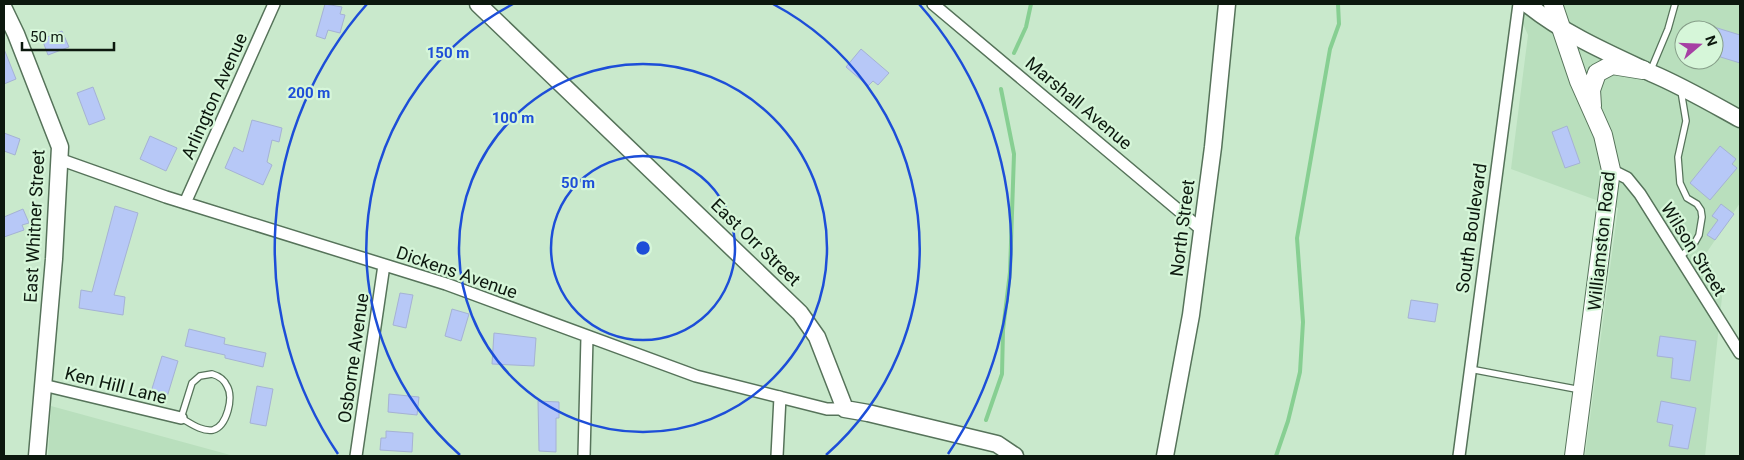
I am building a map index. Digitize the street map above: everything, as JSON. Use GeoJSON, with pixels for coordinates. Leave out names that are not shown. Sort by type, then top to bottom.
{"type":"FeatureCollection","features":[{"type":"Feature","properties":{"kind":"main road","name":"Williamston Road"},"geometry":{"type":"LineString","coordinates":[[1553,4],[1579,81],[1603,134],[1611,170],[1574,456]]}},
{"type":"Feature","properties":{"kind":"main road"},"geometry":{"type":"LineString","coordinates":[[1592,109],[1591,90],[1596,73],[1612,65],[1647,71]]}},
{"type":"Feature","properties":{"kind":"street","name":"Arlington Avenue"},"geometry":{"type":"LineString","coordinates":[[185,203],[274,4]]}},
{"type":"Feature","properties":{"kind":"street","name":"East Orr Street"},"geometry":{"type":"LineString","coordinates":[[478,4],[800,313],[818,337],[845,409]]}},
{"type":"Feature","properties":{"kind":"street","name":"Marshall Avenue"},"geometry":{"type":"LineString","coordinates":[[933,4],[1202,230]]}},
{"type":"Feature","properties":{"kind":"street","name":"North Street"},"geometry":{"type":"LineString","coordinates":[[1165,456],[1191,315],[1228,4]]}},
{"type":"Feature","properties":{"kind":"street","name":"South Boulevard"},"geometry":{"type":"LineString","coordinates":[[1459,456],[1519,4]]}},
{"type":"Feature","properties":{"kind":"street"},"geometry":{"type":"LineString","coordinates":[[1527,4],[1593,46],[1680,87],[1740,119]]}},
{"type":"Feature","properties":{"kind":"street","name":"East Whitner Street"},"geometry":{"type":"LineString","coordinates":[[4,9],[16,34],[60,147],[54,259],[37,456]]}},
{"type":"Feature","properties":{"kind":"street","name":"Dickens Avenue"},"geometry":{"type":"LineString","coordinates":[[59,159],[185,203],[446,284],[696,376],[827,409],[845,409]]}},
{"type":"Feature","properties":{"kind":"street","name":"Wilson Street"},"geometry":{"type":"LineString","coordinates":[[1611,170],[1627,178],[1640,194],[1740,353]]}},
{"type":"Feature","properties":{"kind":"street","name":"Osborne Avenue"},"geometry":{"type":"LineString","coordinates":[[356,456],[384,265]]}},
{"type":"Feature","properties":{"kind":"street"},"geometry":{"type":"LineString","coordinates":[[584,456],[587,337]]}},
{"type":"Feature","properties":{"kind":"street","name":"Ken Hill Lane"},"geometry":{"type":"LineString","coordinates":[[43,385],[181,418]]}},
{"type":"Feature","properties":{"kind":"street"},"geometry":{"type":"LineString","coordinates":[[777,456],[780,397]]}},
{"type":"Feature","properties":{"kind":"street"},"geometry":{"type":"LineString","coordinates":[[845,409],[997,444],[1015,456]]}},
{"type":"Feature","properties":{"kind":"lane"},"geometry":{"type":"LineString","coordinates":[[1647,71],[1668,29],[1675,4]]}},
{"type":"Feature","properties":{"kind":"lane"},"geometry":{"type":"LineString","coordinates":[[1679,258],[1694,244],[1699,235],[1702,217],[1701,210],[1697,204],[1688,198],[1680,183],[1678,156],[1686,121],[1680,87]]}},
{"type":"Feature","properties":{"kind":"lane"},"geometry":{"type":"LineString","coordinates":[[1470,369],[1582,390]]}},
{"type":"Feature","properties":{"kind":"lane"},"geometry":{"type":"LineString","coordinates":[[212,374],[220,377],[227,385],[231,396],[220,426],[213,430],[203,429],[181,418],[192,383],[200,376],[212,374]]}},
{"type":"Feature","properties":{"kind":"shaded area"},"geometry":{"type":"Polygon","coordinates":[[[1514,4],[1740,4],[1740,203],[1707,252],[1722,297],[1705,456],[1585,456],[1618,208],[1511,169],[1528,35],[1514,4]]]}},
{"type":"Feature","properties":{"kind":"shaded area"},"geometry":{"type":"Polygon","coordinates":[[[51,406],[234,456],[48,456],[51,406]]]}},
{"type":"Feature","properties":{"kind":"building"},"geometry":{"type":"Polygon","coordinates":[[[325,4],[342,7],[340,14],[345,15],[340,33],[328,30],[325,39],[316,36],[325,4]]]}},
{"type":"Feature","properties":{"kind":"building"},"geometry":{"type":"Polygon","coordinates":[[[1724,30],[1740,35],[1740,63],[1724,58],[1724,30]]]}},
{"type":"Feature","properties":{"kind":"building"},"geometry":{"type":"Polygon","coordinates":[[[62,31],[69,47],[48,55],[42,39],[62,31]]]}},
{"type":"Feature","properties":{"kind":"building"},"geometry":{"type":"Polygon","coordinates":[[[4,49],[16,79],[4,84],[4,49]]]}},
{"type":"Feature","properties":{"kind":"building"},"geometry":{"type":"Polygon","coordinates":[[[861,49],[889,73],[878,85],[873,81],[868,86],[846,67],[861,49]]]}},
{"type":"Feature","properties":{"kind":"building"},"geometry":{"type":"Polygon","coordinates":[[[93,87],[105,119],[89,125],[77,93],[93,87]]]}},
{"type":"Feature","properties":{"kind":"building"},"geometry":{"type":"Polygon","coordinates":[[[252,120],[282,128],[279,142],[272,140],[267,162],[272,165],[263,185],[225,168],[234,147],[243,152],[252,120]]]}},
{"type":"Feature","properties":{"kind":"building"},"geometry":{"type":"Polygon","coordinates":[[[1567,126],[1580,163],[1565,168],[1552,132],[1567,126]]]}},
{"type":"Feature","properties":{"kind":"building"},"geometry":{"type":"Polygon","coordinates":[[[4,133],[20,139],[15,155],[4,151],[4,133]]]}},
{"type":"Feature","properties":{"kind":"building"},"geometry":{"type":"Polygon","coordinates":[[[150,136],[177,148],[166,171],[140,159],[150,136]]]}},
{"type":"Feature","properties":{"kind":"building"},"geometry":{"type":"Polygon","coordinates":[[[1720,146],[1736,159],[1732,164],[1737,168],[1710,200],[1690,183],[1720,146]]]}},
{"type":"Feature","properties":{"kind":"building"},"geometry":{"type":"Polygon","coordinates":[[[1721,204],[1734,214],[1715,240],[1707,235],[1718,220],[1712,216],[1721,204]]]}},
{"type":"Feature","properties":{"kind":"building"},"geometry":{"type":"Polygon","coordinates":[[[115,206],[138,213],[114,295],[125,297],[123,315],[79,308],[81,290],[92,292],[115,206]]]}},
{"type":"Feature","properties":{"kind":"building"},"geometry":{"type":"Polygon","coordinates":[[[23,209],[29,223],[22,225],[24,230],[4,237],[4,217],[23,209]]]}},
{"type":"Feature","properties":{"kind":"building"},"geometry":{"type":"Polygon","coordinates":[[[400,293],[413,295],[406,328],[393,325],[400,293]]]}},
{"type":"Feature","properties":{"kind":"building"},"geometry":{"type":"Polygon","coordinates":[[[1411,300],[1438,304],[1435,322],[1408,318],[1411,300]]]}},
{"type":"Feature","properties":{"kind":"building"},"geometry":{"type":"Polygon","coordinates":[[[452,309],[469,314],[461,341],[445,336],[452,309]]]}},
{"type":"Feature","properties":{"kind":"building"},"geometry":{"type":"Polygon","coordinates":[[[189,329],[225,338],[224,344],[266,353],[263,367],[225,358],[225,355],[185,346],[189,329]]]}},
{"type":"Feature","properties":{"kind":"building"},"geometry":{"type":"Polygon","coordinates":[[[494,333],[536,338],[534,366],[492,364],[494,333]]]}},
{"type":"Feature","properties":{"kind":"building"},"geometry":{"type":"Polygon","coordinates":[[[1660,336],[1696,341],[1690,381],[1671,378],[1673,358],[1657,356],[1660,336]]]}},
{"type":"Feature","properties":{"kind":"building"},"geometry":{"type":"Polygon","coordinates":[[[162,356],[178,361],[167,397],[151,392],[162,356]]]}},
{"type":"Feature","properties":{"kind":"building"},"geometry":{"type":"Polygon","coordinates":[[[257,386],[273,389],[266,426],[250,423],[257,386]]]}},
{"type":"Feature","properties":{"kind":"building"},"geometry":{"type":"Polygon","coordinates":[[[389,394],[419,397],[417,415],[388,412],[389,394]]]}},
{"type":"Feature","properties":{"kind":"building"},"geometry":{"type":"Polygon","coordinates":[[[538,401],[559,402],[559,418],[556,418],[556,452],[539,451],[538,401]]]}},
{"type":"Feature","properties":{"kind":"building"},"geometry":{"type":"Polygon","coordinates":[[[1661,401],[1696,408],[1688,449],[1669,446],[1673,425],[1657,422],[1661,401]]]}},
{"type":"Feature","properties":{"kind":"building"},"geometry":{"type":"Polygon","coordinates":[[[386,431],[413,433],[412,452],[380,450],[381,438],[386,438],[386,431]]]}},
{"type":"Feature","properties":{"kind":"waterway"},"geometry":{"type":"LineString","coordinates":[[1014,53],[1026,27],[1031,4]]}},
{"type":"Feature","properties":{"kind":"waterway"},"geometry":{"type":"LineString","coordinates":[[1276,456],[1288,421],[1300,372],[1303,322],[1297,238],[1330,49],[1339,24],[1338,4]]}},
{"type":"Feature","properties":{"kind":"waterway"},"geometry":{"type":"LineString","coordinates":[[986,420],[1002,374],[1003,330],[1010,272],[1014,154],[1001,89]]}}]}
